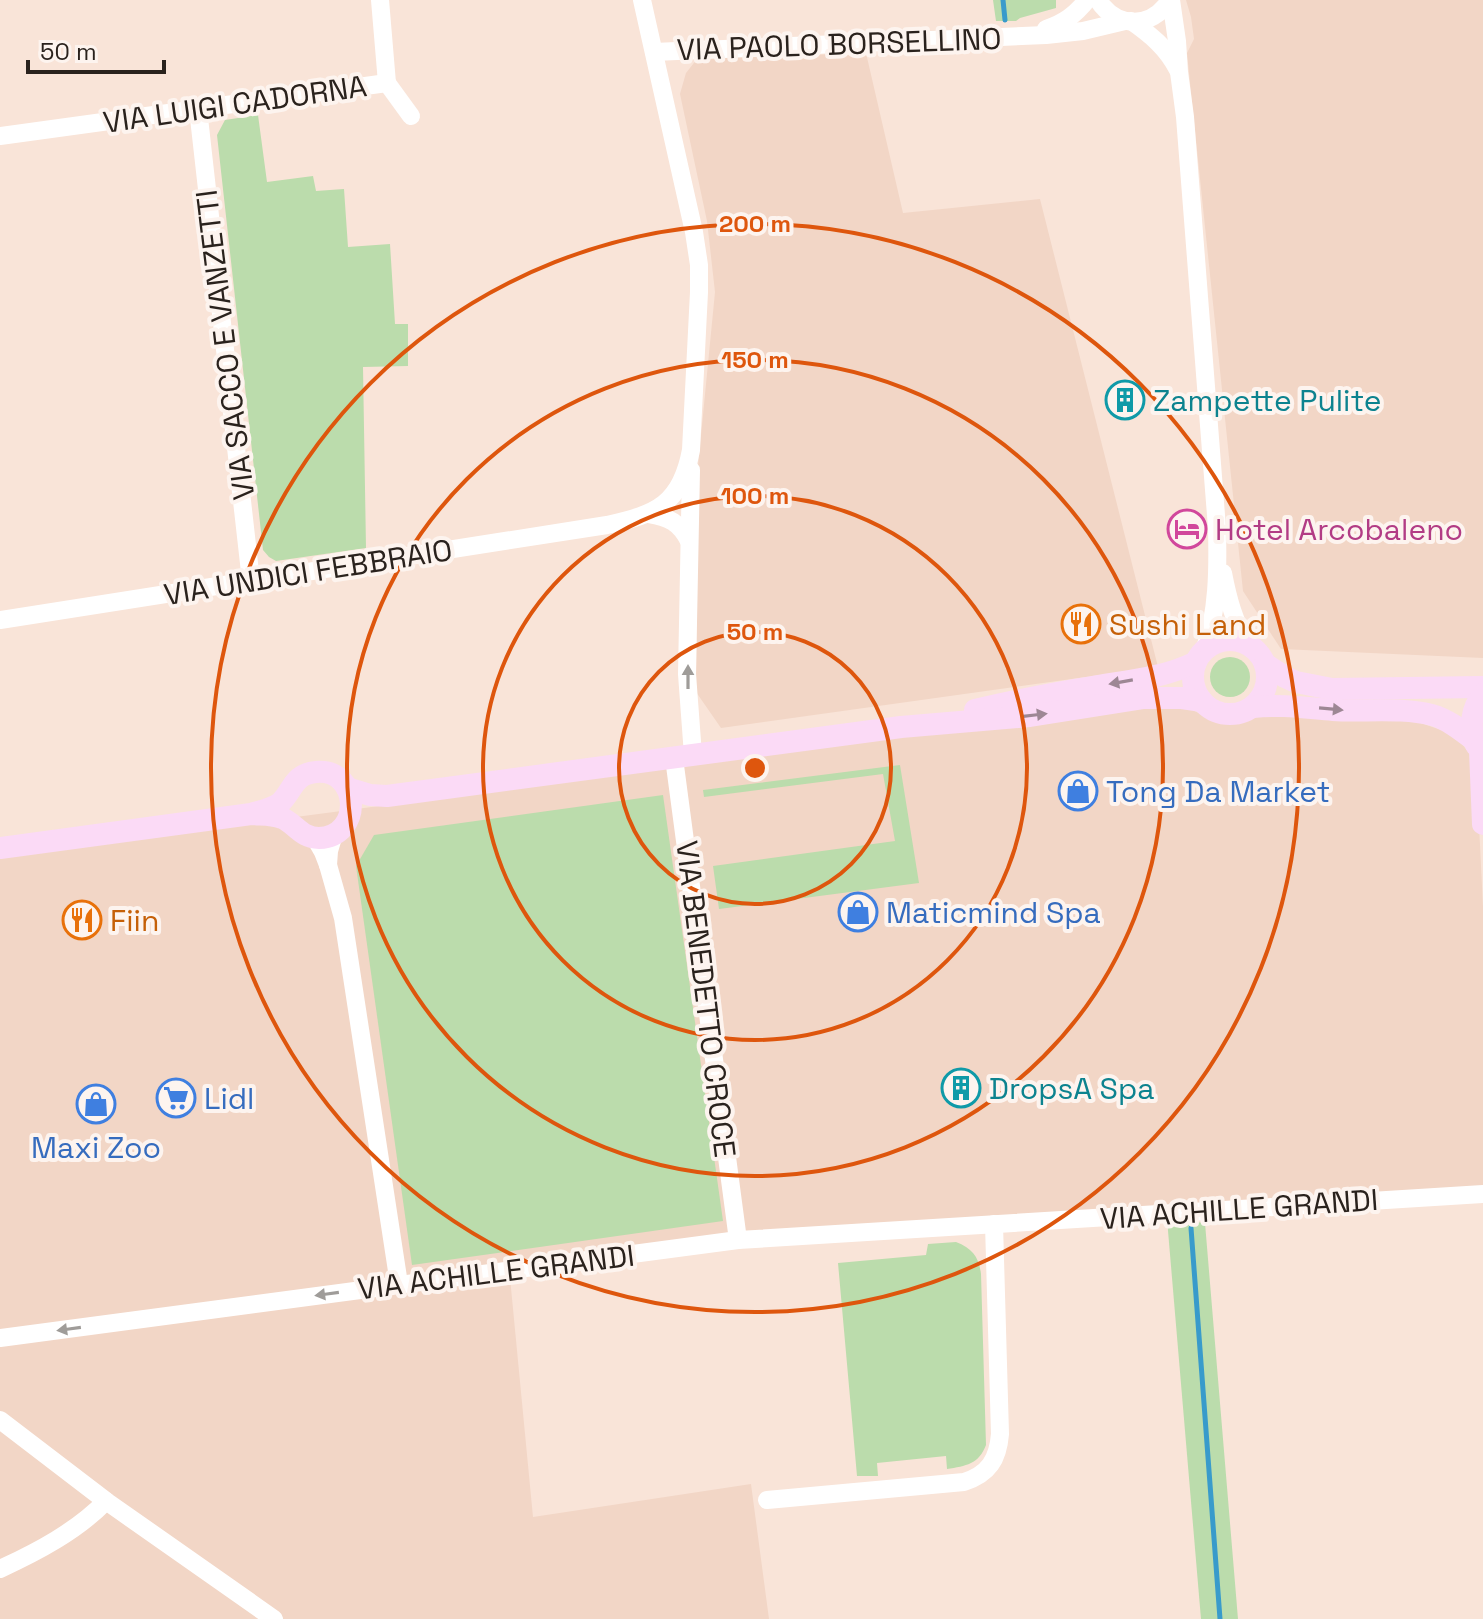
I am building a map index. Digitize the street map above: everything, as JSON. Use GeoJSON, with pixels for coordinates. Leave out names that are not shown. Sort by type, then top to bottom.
{"type":"FeatureCollection","features":[{"type":"Feature","properties":{"kind":"main road"},"geometry":{"type":"LineString","coordinates":[[901,727],[1027,698],[1177,670],[1222,641],[1238,641],[1248,645],[1265,664],[1296,682],[1332,689],[1483,687]]}},
{"type":"Feature","properties":{"kind":"main road"},"geometry":{"type":"LineString","coordinates":[[1200,656],[1193,682],[1202,701],[1211,710],[1223,714],[1236,714],[1253,707],[1290,705],[1333,710],[1414,712],[1446,720],[1479,748]]}},
{"type":"Feature","properties":{"kind":"main road"},"geometry":{"type":"LineString","coordinates":[[1253,707],[1265,691],[1265,664]]}},
{"type":"Feature","properties":{"kind":"main road"},"geometry":{"type":"LineString","coordinates":[[1483,694],[1475,706],[1471,723],[1479,748],[1483,824]]}},
{"type":"Feature","properties":{"kind":"main road"},"geometry":{"type":"LineString","coordinates":[[347,788],[357,793],[387,796],[901,727],[1030,716],[1144,698],[1202,701]]}},
{"type":"Feature","properties":{"kind":"main road"},"geometry":{"type":"LineString","coordinates":[[0,848],[251,814],[278,805],[297,779],[312,772],[328,773],[340,779],[352,803],[349,817]]}},
{"type":"Feature","properties":{"kind":"main road"},"geometry":{"type":"LineString","coordinates":[[286,796],[285,810],[290,823]]}},
{"type":"Feature","properties":{"kind":"main road"},"geometry":{"type":"LineString","coordinates":[[251,814],[280,817],[299,832],[324,836],[341,829],[349,817],[361,808],[387,796]]}},
{"type":"Feature","properties":{"kind":"street","name":"VIA LUIGI CADORNA"},"geometry":{"type":"LineString","coordinates":[[0,136],[387,83],[380,0]]}},
{"type":"Feature","properties":{"kind":"street"},"geometry":{"type":"LineString","coordinates":[[642,0],[699,265],[691,450],[679,486],[664,504],[649,514]]}},
{"type":"Feature","properties":{"kind":"street","name":"VIA PAOLO BORSELLINO"},"geometry":{"type":"LineString","coordinates":[[1024,36],[1062,24],[1087,0]]}},
{"type":"Feature","properties":{"kind":"street"},"geometry":{"type":"LineString","coordinates":[[1098,0],[1108,12],[1153,37],[1179,72]]}},
{"type":"Feature","properties":{"kind":"street"},"geometry":{"type":"LineString","coordinates":[[1170,0],[1185,117],[1218,551],[1231,610],[1248,645]]}},
{"type":"Feature","properties":{"kind":"street","name":"VIA PAOLO BORSELLINO"},"geometry":{"type":"LineString","coordinates":[[654,52],[1076,32],[1152,18],[1170,0]]}},
{"type":"Feature","properties":{"kind":"street"},"geometry":{"type":"LineString","coordinates":[[387,83],[411,116]]}},
{"type":"Feature","properties":{"kind":"street","name":"VIA SACCO E VANZETTI"},"geometry":{"type":"LineString","coordinates":[[198,109],[251,581]]}},
{"type":"Feature","properties":{"kind":"street","name":"VIA BENEDETTO CROCE"},"geometry":{"type":"LineString","coordinates":[[691,450],[684,756],[738,1240]]}},
{"type":"Feature","properties":{"kind":"street"},"geometry":{"type":"LineString","coordinates":[[649,514],[676,522],[689,541]]}},
{"type":"Feature","properties":{"kind":"street","name":"VIA UNDICI FEBBRAIO"},"geometry":{"type":"LineString","coordinates":[[0,620],[615,523],[649,514]]}},
{"type":"Feature","properties":{"kind":"street"},"geometry":{"type":"LineString","coordinates":[[1200,656],[1211,633],[1218,551]]}},
{"type":"Feature","properties":{"kind":"street"},"geometry":{"type":"LineString","coordinates":[[324,836],[323,852],[343,918],[399,1284]]}},
{"type":"Feature","properties":{"kind":"street","name":"VIA ACHILLE GRANDI"},"geometry":{"type":"LineString","coordinates":[[0,1338],[738,1240],[1483,1194]]}},
{"type":"Feature","properties":{"kind":"street"},"geometry":{"type":"LineString","coordinates":[[767,1500],[964,1482],[977,1478],[987,1470],[995,1458],[1000,1434],[994,1224]]}},
{"type":"Feature","properties":{"kind":"street"},"geometry":{"type":"LineString","coordinates":[[0,1420],[106,1501],[274,1619]]}},
{"type":"Feature","properties":{"kind":"street"},"geometry":{"type":"LineString","coordinates":[[0,1569],[73,1528],[93,1515],[106,1501]]}},
{"type":"Feature","properties":{"kind":"shaded area"},"geometry":{"type":"Polygon","coordinates":[[[1186,0],[1483,0],[1483,658],[1281,649],[1243,591],[1187,53],[1194,39],[1186,0]]]}},
{"type":"Feature","properties":{"kind":"shaded area"},"geometry":{"type":"Polygon","coordinates":[[[866,53],[903,213],[1040,199],[1158,667],[721,728],[696,692],[698,466],[715,292],[707,221],[680,94],[686,73],[697,59],[866,53]]]}},
{"type":"Feature","properties":{"kind":"shaded area"},"geometry":{"type":"Polygon","coordinates":[[[1145,705],[1184,706],[1222,722],[1263,715],[1412,720],[1447,732],[1473,758],[1483,907],[1483,1187],[509,1267],[533,1517],[751,1484],[769,1619],[0,1619],[0,856],[1145,705]]]}},
{"type":"Feature","properties":{"kind":"green space"},"geometry":{"type":"Polygon","coordinates":[[[993,0],[1056,0],[1056,8],[1016,21],[996,21],[993,0]]]}},
{"type":"Feature","properties":{"kind":"green space"},"geometry":{"type":"Polygon","coordinates":[[[258,115],[267,182],[313,176],[316,191],[344,189],[348,247],[390,244],[395,324],[408,324],[408,366],[363,367],[366,548],[276,561],[263,550],[217,135],[225,120],[258,115]]]}},
{"type":"Feature","properties":{"kind":"green space"},"geometry":{"type":"Polygon","coordinates":[[[1230,657],[1244,663],[1250,677],[1244,691],[1230,697],[1216,691],[1210,677],[1216,663],[1230,657]]]}},
{"type":"Feature","properties":{"kind":"green space"},"geometry":{"type":"Polygon","coordinates":[[[900,765],[919,883],[719,909],[713,866],[895,841],[883,774],[704,797],[703,790],[900,765]]]}},
{"type":"Feature","properties":{"kind":"green space"},"geometry":{"type":"Polygon","coordinates":[[[663,795],[723,1221],[412,1265],[356,866],[374,835],[663,795]]]}},
{"type":"Feature","properties":{"kind":"green space"},"geometry":{"type":"Polygon","coordinates":[[[1167,1219],[1205,1223],[1238,1619],[1201,1619],[1167,1219]]]}},
{"type":"Feature","properties":{"kind":"green space"},"geometry":{"type":"Polygon","coordinates":[[[956,1242],[974,1254],[981,1274],[986,1445],[976,1460],[960,1467],[947,1469],[946,1456],[877,1463],[878,1476],[857,1476],[838,1263],[926,1255],[928,1244],[956,1242]]]}},
{"type":"Feature","properties":{"kind":"waterway"},"geometry":{"type":"LineString","coordinates":[[1003,0],[1005,20]]}},
{"type":"Feature","properties":{"kind":"waterway"},"geometry":{"type":"LineString","coordinates":[[1191,1228],[1220,1619]]}},
{"type":"Feature","properties":{"kind":"place","name":"Zampette Pulite"},"geometry":{"type":"Point","coordinates":[1125,400]}},
{"type":"Feature","properties":{"kind":"place","name":"Hotel Arcobaleno"},"geometry":{"type":"Point","coordinates":[1187,529]}},
{"type":"Feature","properties":{"kind":"place","name":"Sushi Land"},"geometry":{"type":"Point","coordinates":[1081,624]}},
{"type":"Feature","properties":{"kind":"place","name":"Tong Da Market"},"geometry":{"type":"Point","coordinates":[1078,791]}},
{"type":"Feature","properties":{"kind":"place","name":"Maticmind Spa"},"geometry":{"type":"Point","coordinates":[858,912]}},
{"type":"Feature","properties":{"kind":"place","name":"Fiin"},"geometry":{"type":"Point","coordinates":[82,920]}},
{"type":"Feature","properties":{"kind":"place","name":"DropsA Spa"},"geometry":{"type":"Point","coordinates":[961,1088]}},
{"type":"Feature","properties":{"kind":"place","name":"Lidl"},"geometry":{"type":"Point","coordinates":[176,1098]}},
{"type":"Feature","properties":{"kind":"place","name":"Maxi Zoo"},"geometry":{"type":"Point","coordinates":[96,1104]}}]}
